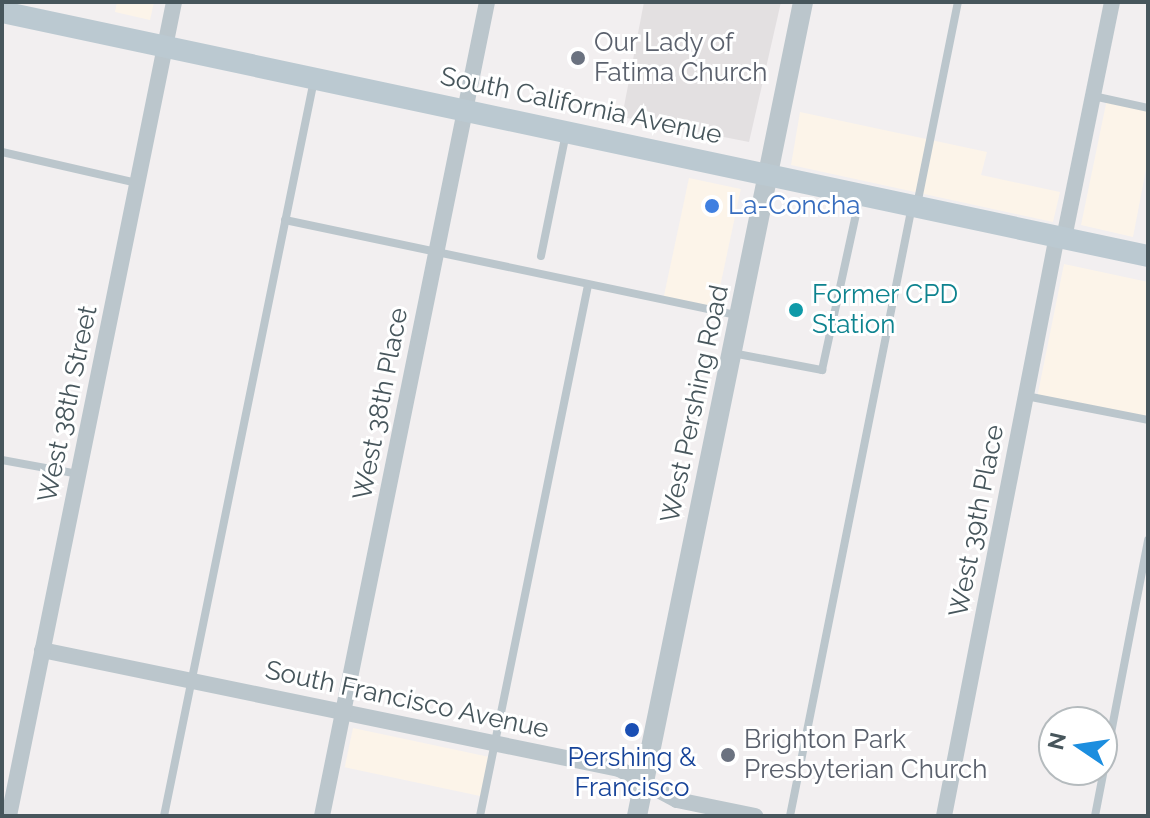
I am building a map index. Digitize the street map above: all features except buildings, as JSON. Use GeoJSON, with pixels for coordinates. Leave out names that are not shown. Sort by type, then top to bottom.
{"type":"FeatureCollection","features":[{"type":"Feature","properties":{"kind":"main road","name":"South California Avenue"},"geometry":{"type":"LineString","coordinates":[[2,12],[1148,256]]}},
{"type":"Feature","properties":{"kind":"street","name":"West 38th Street"},"geometry":{"type":"LineString","coordinates":[[9,816],[174,2]]}},
{"type":"Feature","properties":{"kind":"street","name":"West 38th Place"},"geometry":{"type":"LineString","coordinates":[[322,816],[487,2]]}},
{"type":"Feature","properties":{"kind":"street","name":"West Pershing Road"},"geometry":{"type":"LineString","coordinates":[[637,816],[803,2]]}},
{"type":"Feature","properties":{"kind":"street","name":"West 39th Place"},"geometry":{"type":"LineString","coordinates":[[944,816],[1025,396],[1112,2]]}},
{"type":"Feature","properties":{"kind":"street","name":"South Francisco Avenue"},"geometry":{"type":"LineString","coordinates":[[42,650],[619,769],[677,800],[755,816]]}},
{"type":"Feature","properties":{"kind":"lane"},"geometry":{"type":"LineString","coordinates":[[790,816],[958,2]]}},
{"type":"Feature","properties":{"kind":"lane"},"geometry":{"type":"LineString","coordinates":[[164,816],[314,78]]}},
{"type":"Feature","properties":{"kind":"lane"},"geometry":{"type":"LineString","coordinates":[[1093,96],[1148,108]]}},
{"type":"Feature","properties":{"kind":"lane"},"geometry":{"type":"LineString","coordinates":[[541,256],[567,132]]}},
{"type":"Feature","properties":{"kind":"lane"},"geometry":{"type":"LineString","coordinates":[[2,152],[137,183]]}},
{"type":"Feature","properties":{"kind":"lane"},"geometry":{"type":"LineString","coordinates":[[732,353],[822,370],[860,194]]}},
{"type":"Feature","properties":{"kind":"lane"},"geometry":{"type":"LineString","coordinates":[[285,220],[739,316]]}},
{"type":"Feature","properties":{"kind":"lane"},"geometry":{"type":"LineString","coordinates":[[480,816],[588,285]]}},
{"type":"Feature","properties":{"kind":"lane"},"geometry":{"type":"LineString","coordinates":[[1025,396],[1148,420]]}},
{"type":"Feature","properties":{"kind":"lane"},"geometry":{"type":"LineString","coordinates":[[2,460],[78,474]]}},
{"type":"Feature","properties":{"kind":"lane"},"geometry":{"type":"LineString","coordinates":[[1095,816],[1148,540]]}},
{"type":"Feature","properties":{"kind":"shaded area"},"geometry":{"type":"Polygon","coordinates":[[[117,2],[154,2],[150,20],[115,12],[117,2]]]}},
{"type":"Feature","properties":{"kind":"shaded area"},"geometry":{"type":"Polygon","coordinates":[[[644,2],[781,2],[749,142],[622,117],[644,2]]]}},
{"type":"Feature","properties":{"kind":"shaded area"},"geometry":{"type":"Polygon","coordinates":[[[1107,99],[1148,108],[1148,159],[1133,237],[1081,225],[1107,99]]]}},
{"type":"Feature","properties":{"kind":"shaded area"},"geometry":{"type":"Polygon","coordinates":[[[800,112],[987,152],[981,175],[1060,192],[1053,222],[791,165],[800,112]]]}},
{"type":"Feature","properties":{"kind":"shaded area"},"geometry":{"type":"Polygon","coordinates":[[[689,178],[741,189],[715,311],[663,300],[689,178]]]}},
{"type":"Feature","properties":{"kind":"shaded area"},"geometry":{"type":"Polygon","coordinates":[[[1064,264],[1148,282],[1146,420],[1037,398],[1064,264]]]}},
{"type":"Feature","properties":{"kind":"shaded area"},"geometry":{"type":"Polygon","coordinates":[[[353,728],[492,758],[484,797],[345,767],[353,728]]]}},
{"type":"Feature","properties":{"kind":"place","name":"Our Lady of Fatima Church"},"geometry":{"type":"Point","coordinates":[578,58]}},
{"type":"Feature","properties":{"kind":"place","name":"La-Concha"},"geometry":{"type":"Point","coordinates":[712,206]}},
{"type":"Feature","properties":{"kind":"place","name":"Former CPD Station"},"geometry":{"type":"Point","coordinates":[796,310]}},
{"type":"Feature","properties":{"kind":"place","name":"Pershing & Francisco"},"geometry":{"type":"Point","coordinates":[632,730]}},
{"type":"Feature","properties":{"kind":"place","name":"Brighton Park Presbyterian Church"},"geometry":{"type":"Point","coordinates":[728,755]}}]}
